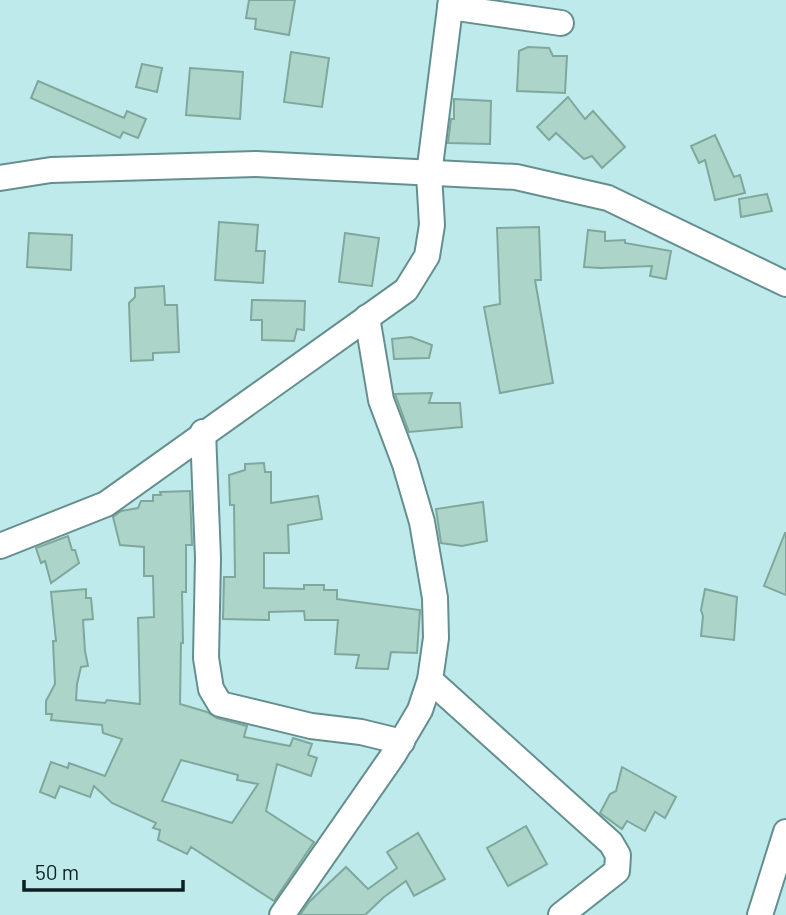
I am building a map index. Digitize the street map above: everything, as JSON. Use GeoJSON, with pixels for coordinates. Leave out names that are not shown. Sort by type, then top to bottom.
{"type":"FeatureCollection","features":[{"type":"Feature","properties":{"kind":"street"},"geometry":{"type":"LineString","coordinates":[[0,546],[106,504],[203,432],[406,290],[427,256],[432,225],[429,174],[451,4],[561,23]]}},
{"type":"Feature","properties":{"kind":"street"},"geometry":{"type":"LineString","coordinates":[[0,178],[51,170],[256,164],[516,177],[608,198],[784,285]]}},
{"type":"Feature","properties":{"kind":"street"},"geometry":{"type":"LineString","coordinates":[[282,915],[402,742],[420,710],[430,680],[436,638],[435,598],[422,522],[405,464],[381,400],[367,317]]}},
{"type":"Feature","properties":{"kind":"street"},"geometry":{"type":"LineString","coordinates":[[203,432],[208,558],[206,658],[211,689],[220,704],[311,726],[361,732],[402,742]]}},
{"type":"Feature","properties":{"kind":"street"},"geometry":{"type":"LineString","coordinates":[[430,680],[611,843],[618,855],[617,871],[561,915]]}},
{"type":"Feature","properties":{"kind":"street"},"geometry":{"type":"LineString","coordinates":[[760,915],[786,832]]}},
{"type":"Feature","properties":{"kind":"building"},"geometry":{"type":"Polygon","coordinates":[[[249,0],[295,0],[289,35],[255,29],[256,19],[246,18],[249,0]]]}},
{"type":"Feature","properties":{"kind":"building"},"geometry":{"type":"Polygon","coordinates":[[[528,47],[549,48],[553,56],[567,56],[565,93],[517,91],[519,51],[528,47]]]}},
{"type":"Feature","properties":{"kind":"building"},"geometry":{"type":"Polygon","coordinates":[[[291,52],[329,58],[322,107],[284,102],[291,52]]]}},
{"type":"Feature","properties":{"kind":"building"},"geometry":{"type":"Polygon","coordinates":[[[142,64],[162,68],[157,92],[136,87],[142,64]]]}},
{"type":"Feature","properties":{"kind":"building"},"geometry":{"type":"Polygon","coordinates":[[[190,68],[243,72],[240,119],[186,115],[190,68]]]}},
{"type":"Feature","properties":{"kind":"building"},"geometry":{"type":"Polygon","coordinates":[[[38,81],[124,118],[127,111],[146,119],[138,138],[123,132],[120,138],[31,98],[38,81]]]}},
{"type":"Feature","properties":{"kind":"building"},"geometry":{"type":"Polygon","coordinates":[[[568,97],[585,119],[593,111],[625,147],[602,168],[592,156],[584,159],[556,133],[549,140],[537,127],[568,97]]]}},
{"type":"Feature","properties":{"kind":"building"},"geometry":{"type":"Polygon","coordinates":[[[454,99],[491,101],[490,144],[448,143],[451,119],[454,119],[454,99]]]}},
{"type":"Feature","properties":{"kind":"building"},"geometry":{"type":"Polygon","coordinates":[[[715,135],[734,177],[740,175],[745,193],[715,200],[705,160],[699,163],[691,146],[715,135]]]}},
{"type":"Feature","properties":{"kind":"building"},"geometry":{"type":"Polygon","coordinates":[[[767,194],[772,211],[741,217],[739,199],[767,194]]]}},
{"type":"Feature","properties":{"kind":"building"},"geometry":{"type":"Polygon","coordinates":[[[219,222],[258,225],[256,251],[265,251],[263,283],[215,280],[219,222]]]}},
{"type":"Feature","properties":{"kind":"building"},"geometry":{"type":"Polygon","coordinates":[[[539,227],[541,280],[535,280],[553,383],[500,393],[484,307],[500,304],[497,228],[539,227]]]}},
{"type":"Feature","properties":{"kind":"building"},"geometry":{"type":"Polygon","coordinates":[[[588,230],[605,232],[605,241],[625,240],[625,243],[671,251],[666,279],[650,276],[652,266],[584,267],[588,230]]]}},
{"type":"Feature","properties":{"kind":"building"},"geometry":{"type":"Polygon","coordinates":[[[29,233],[72,235],[71,270],[27,267],[29,233]]]}},
{"type":"Feature","properties":{"kind":"building"},"geometry":{"type":"Polygon","coordinates":[[[345,233],[379,238],[372,286],[339,282],[345,233]]]}},
{"type":"Feature","properties":{"kind":"building"},"geometry":{"type":"Polygon","coordinates":[[[164,286],[165,305],[177,305],[179,352],[153,353],[153,360],[131,361],[129,303],[135,297],[135,288],[164,286]]]}},
{"type":"Feature","properties":{"kind":"building"},"geometry":{"type":"Polygon","coordinates":[[[252,300],[305,301],[304,330],[297,329],[294,341],[262,340],[262,320],[251,320],[252,300]]]}},
{"type":"Feature","properties":{"kind":"building"},"geometry":{"type":"Polygon","coordinates":[[[411,337],[432,345],[429,358],[394,359],[392,339],[411,337]]]}},
{"type":"Feature","properties":{"kind":"building"},"geometry":{"type":"Polygon","coordinates":[[[432,393],[429,403],[460,403],[462,427],[409,432],[395,394],[432,393]]]}},
{"type":"Feature","properties":{"kind":"building"},"geometry":{"type":"Polygon","coordinates":[[[264,463],[265,472],[271,472],[271,503],[318,496],[322,519],[288,525],[289,553],[264,553],[264,588],[304,589],[304,585],[324,585],[324,590],[337,590],[337,599],[420,610],[417,653],[391,652],[388,669],[356,668],[359,655],[335,654],[338,620],[305,620],[304,611],[269,612],[269,620],[223,619],[224,577],[235,577],[234,505],[230,505],[229,475],[245,470],[245,464],[264,463]]]}},
{"type":"Feature","properties":{"kind":"building"},"geometry":{"type":"Polygon","coordinates":[[[190,491],[192,545],[186,545],[186,592],[182,592],[180,704],[247,726],[244,737],[290,746],[293,738],[312,744],[308,755],[317,758],[311,776],[277,764],[266,811],[314,842],[274,901],[191,847],[187,854],[158,840],[160,830],[153,828],[156,823],[112,803],[94,786],[90,797],[60,786],[55,798],[40,792],[51,762],[68,768],[69,763],[105,776],[122,739],[103,733],[102,725],[51,720],[52,714],[46,714],[46,701],[55,684],[53,641],[56,641],[51,592],[86,589],[86,598],[91,598],[93,619],[83,620],[88,666],[81,667],[76,700],[140,704],[138,618],[154,617],[153,576],[144,576],[144,547],[120,545],[113,517],[121,511],[138,508],[141,501],[153,501],[153,495],[161,495],[160,492],[190,491]],[[181,760],[162,801],[232,823],[258,784],[237,780],[238,775],[181,760]]]}},
{"type":"Feature","properties":{"kind":"building"},"geometry":{"type":"Polygon","coordinates":[[[483,502],[487,541],[462,546],[441,543],[436,509],[483,502]]]}},
{"type":"Feature","properties":{"kind":"building"},"geometry":{"type":"Polygon","coordinates":[[[786,533],[786,595],[764,586],[786,533]]]}},
{"type":"Feature","properties":{"kind":"building"},"geometry":{"type":"Polygon","coordinates":[[[68,536],[79,563],[51,583],[45,561],[41,563],[36,548],[68,536]]]}},
{"type":"Feature","properties":{"kind":"building"},"geometry":{"type":"Polygon","coordinates":[[[705,589],[737,597],[734,640],[701,636],[701,610],[705,589]]]}},
{"type":"Feature","properties":{"kind":"building"},"geometry":{"type":"Polygon","coordinates":[[[622,767],[676,797],[665,818],[655,812],[645,831],[627,821],[622,829],[600,813],[610,794],[616,791],[622,767]]]}},
{"type":"Feature","properties":{"kind":"building"},"geometry":{"type":"Polygon","coordinates":[[[526,826],[547,864],[508,886],[487,848],[526,826]]]}},
{"type":"Feature","properties":{"kind":"building"},"geometry":{"type":"Polygon","coordinates":[[[418,833],[445,879],[414,896],[406,881],[365,915],[300,915],[309,902],[346,867],[368,889],[397,868],[387,852],[418,833]]]}}]}
